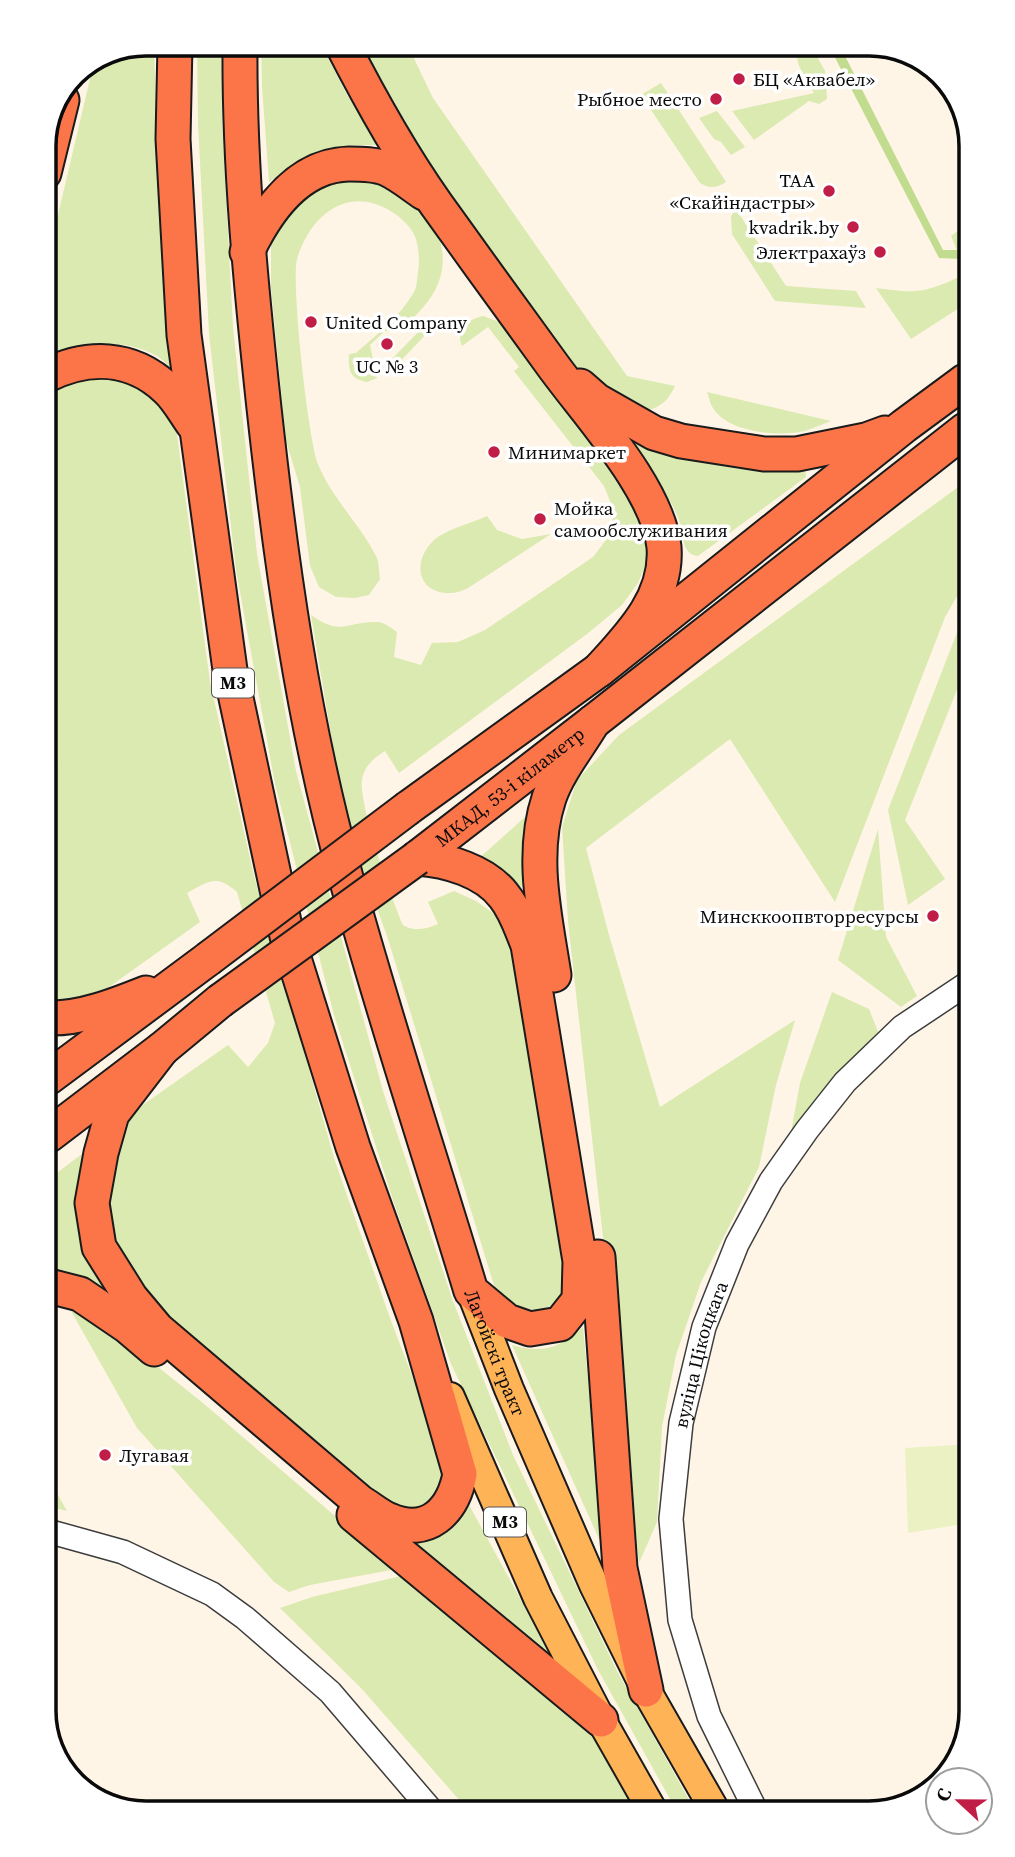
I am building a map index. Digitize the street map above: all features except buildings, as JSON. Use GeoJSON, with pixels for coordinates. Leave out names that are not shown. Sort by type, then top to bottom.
{"type":"FeatureCollection","features":[{"type":"Feature","properties":{"kind":"highway","name":"М3"},"geometry":{"type":"LineString","coordinates":[[175,56],[173,139],[184,335],[230,670],[286,936],[353,1147],[416,1321]]}},
{"type":"Feature","properties":{"kind":"highway","name":"Лагойскі тракт"},"geometry":{"type":"LineString","coordinates":[[240,56],[239,93],[247,252],[279,546],[310,722],[345,873],[471,1291]]}},
{"type":"Feature","properties":{"kind":"highway"},"geometry":{"type":"LineString","coordinates":[[348,56],[375,109],[434,201],[624,460],[660,523],[664,550],[656,594],[633,632],[599,670]]}},
{"type":"Feature","properties":{"kind":"highway"},"geometry":{"type":"LineString","coordinates":[[247,252],[269,212],[284,194],[319,170],[340,164],[363,164],[386,169],[434,201]]}},
{"type":"Feature","properties":{"kind":"highway"},"geometry":{"type":"LineString","coordinates":[[56,372],[83,362],[106,361],[129,366],[168,390],[195,428]]}},
{"type":"Feature","properties":{"kind":"highway"},"geometry":{"type":"LineString","coordinates":[[552,364],[597,400],[654,433],[681,441],[764,454],[797,454],[866,440],[904,426]]}},
{"type":"Feature","properties":{"kind":"highway"},"geometry":{"type":"LineString","coordinates":[[56,1072],[408,808],[599,670],[904,426],[959,385]]}},
{"type":"Feature","properties":{"kind":"highway","name":"МКАД, 53-і кіламетр"},"geometry":{"type":"LineString","coordinates":[[56,1130],[220,1001],[417,858],[959,435]]}},
{"type":"Feature","properties":{"kind":"highway"},"geometry":{"type":"LineString","coordinates":[[593,722],[550,796],[539,846],[544,911],[598,1258],[620,1568],[646,1690]]}},
{"type":"Feature","properties":{"kind":"highway"},"geometry":{"type":"LineString","coordinates":[[417,858],[454,864],[484,879],[503,894],[515,913],[528,945],[580,1261],[579,1300],[560,1324],[530,1329],[507,1321],[471,1291]]}},
{"type":"Feature","properties":{"kind":"highway"},"geometry":{"type":"LineString","coordinates":[[56,1018],[82,1014],[135,998],[178,981]]}},
{"type":"Feature","properties":{"kind":"highway"},"geometry":{"type":"LineString","coordinates":[[162,1049],[128,1090],[113,1114],[101,1153],[92,1203],[99,1247],[131,1298],[157,1329],[360,1502],[388,1520],[410,1526],[429,1523],[446,1510],[456,1493],[460,1474],[416,1321]]}},
{"type":"Feature","properties":{"kind":"highway"},"geometry":{"type":"LineString","coordinates":[[56,1288],[80,1294],[127,1326],[601,1720]]}},
{"type":"Feature","properties":{"kind":"main road","name":"Лагойскі тракт"},"geometry":{"type":"LineString","coordinates":[[471,1291],[509,1389],[578,1548],[646,1690],[710,1801]]}},
{"type":"Feature","properties":{"kind":"main road","name":"М3"},"geometry":{"type":"LineString","coordinates":[[416,1321],[538,1598],[601,1720],[647,1801]]}},
{"type":"Feature","properties":{"kind":"street","name":"вуліца Цікоцкага"},"geometry":{"type":"LineString","coordinates":[[751,1801],[709,1716],[680,1620],[671,1519],[681,1423],[704,1327],[737,1244],[771,1181],[807,1130],[845,1082],[902,1027],[959,989]]}},
{"type":"Feature","properties":{"kind":"street"},"geometry":{"type":"LineString","coordinates":[[56,1533],[123,1552],[212,1594],[245,1618],[330,1692],[423,1801]]}},
{"type":"Feature","properties":{"kind":"green space"},"geometry":{"type":"Polygon","coordinates":[[[154,56],[159,212],[172,369],[157,356],[129,346],[85,345],[56,352],[56,223],[91,75],[117,61],[154,56]]]}},
{"type":"Feature","properties":{"kind":"green space"},"geometry":{"type":"Polygon","coordinates":[[[197,56],[221,56],[233,327],[257,554],[296,771],[383,1091],[453,1301],[513,1455],[617,1671],[690,1801],[671,1801],[597,1668],[451,1364],[393,1200],[334,1015],[275,784],[236,570],[209,334],[197,56]]]}},
{"type":"Feature","properties":{"kind":"green space"},"geometry":{"type":"Polygon","coordinates":[[[261,56],[327,56],[347,95],[379,145],[345,146],[320,152],[296,163],[269,182],[261,56]]]}},
{"type":"Feature","properties":{"kind":"green space"},"geometry":{"type":"Polygon","coordinates":[[[360,56],[413,56],[433,98],[627,376],[675,386],[663,403],[645,411],[574,370],[406,139],[360,56]]]}},
{"type":"Feature","properties":{"kind":"green space"},"geometry":{"type":"Polygon","coordinates":[[[817,56],[825,71],[827,99],[819,104],[809,101],[754,140],[732,111],[814,93],[797,58],[817,56]]]}},
{"type":"Feature","properties":{"kind":"green space"},"geometry":{"type":"Polygon","coordinates":[[[834,56],[845,56],[943,250],[957,250],[959,254],[959,259],[939,258],[834,56]]]}},
{"type":"Feature","properties":{"kind":"green space"},"geometry":{"type":"Polygon","coordinates":[[[661,83],[726,182],[713,187],[700,183],[641,95],[661,83]]]}},
{"type":"Feature","properties":{"kind":"green space"},"geometry":{"type":"Polygon","coordinates":[[[717,111],[745,147],[731,155],[721,142],[714,139],[699,118],[717,111]]]}},
{"type":"Feature","properties":{"kind":"green space"},"geometry":{"type":"Polygon","coordinates":[[[362,179],[393,185],[419,204],[437,231],[443,261],[434,292],[422,309],[398,332],[385,331],[370,345],[377,378],[367,382],[357,379],[351,373],[349,354],[356,353],[387,325],[402,310],[414,292],[419,256],[412,231],[399,217],[381,206],[362,201],[343,204],[327,213],[314,226],[297,259],[296,298],[314,449],[324,477],[370,546],[378,563],[380,579],[369,595],[355,598],[336,597],[319,587],[310,566],[300,487],[286,441],[271,288],[271,243],[279,221],[303,197],[334,182],[362,179]]]}},
{"type":"Feature","properties":{"kind":"green space"},"geometry":{"type":"Polygon","coordinates":[[[736,209],[786,286],[856,291],[866,308],[775,301],[732,234],[731,216],[736,209]]]}},
{"type":"Feature","properties":{"kind":"green space"},"geometry":{"type":"Polygon","coordinates":[[[959,230],[959,255],[951,236],[959,230]]]}},
{"type":"Feature","properties":{"kind":"green space"},"geometry":{"type":"Polygon","coordinates":[[[957,278],[959,308],[911,339],[876,288],[918,291],[957,278]]]}},
{"type":"Feature","properties":{"kind":"green space"},"geometry":{"type":"Polygon","coordinates":[[[483,316],[502,323],[628,491],[646,535],[648,559],[638,583],[622,605],[587,634],[399,773],[385,751],[370,762],[362,779],[370,829],[403,925],[420,929],[438,924],[428,902],[454,891],[476,901],[496,915],[512,943],[542,1088],[567,1293],[549,1307],[540,1310],[524,1308],[496,1292],[388,939],[345,818],[311,615],[338,627],[367,622],[385,624],[397,632],[394,657],[421,665],[432,643],[458,642],[485,630],[593,557],[609,536],[614,511],[604,486],[514,371],[519,367],[488,327],[462,346],[460,335],[464,326],[483,316]]]}},
{"type":"Feature","properties":{"kind":"green space"},"geometry":{"type":"Polygon","coordinates":[[[425,325],[429,331],[394,368],[390,368],[388,363],[425,325]]]}},
{"type":"Feature","properties":{"kind":"green space"},"geometry":{"type":"Polygon","coordinates":[[[101,376],[137,385],[154,396],[176,427],[210,682],[254,876],[335,1161],[390,1318],[448,1470],[435,1498],[419,1510],[403,1510],[371,1495],[170,1327],[106,1236],[102,1197],[127,1121],[144,1104],[228,1045],[248,1067],[268,1043],[275,1023],[237,892],[218,881],[212,881],[187,893],[200,922],[109,987],[73,1000],[56,1001],[56,390],[101,376]]]}},
{"type":"Feature","properties":{"kind":"green space"},"geometry":{"type":"Polygon","coordinates":[[[707,392],[831,421],[794,433],[769,433],[742,428],[720,416],[712,406],[707,392]]]}},
{"type":"Feature","properties":{"kind":"green space"},"geometry":{"type":"Polygon","coordinates":[[[637,444],[691,460],[739,469],[805,467],[806,477],[698,556],[688,552],[679,520],[670,501],[632,451],[637,444]]]}},
{"type":"Feature","properties":{"kind":"green space"},"geometry":{"type":"Polygon","coordinates":[[[959,486],[959,595],[945,617],[835,902],[730,739],[586,848],[660,1107],[795,1020],[776,1085],[759,1167],[701,1282],[676,1355],[662,1427],[657,1522],[639,1563],[568,921],[562,827],[577,780],[619,735],[959,486]]]}},
{"type":"Feature","properties":{"kind":"green space"},"geometry":{"type":"Polygon","coordinates":[[[487,516],[497,530],[522,539],[551,534],[468,588],[452,593],[432,589],[425,583],[420,568],[426,550],[444,533],[487,516]]]}},
{"type":"Feature","properties":{"kind":"green space"},"geometry":{"type":"Polygon","coordinates":[[[959,628],[959,685],[905,820],[945,879],[908,905],[888,810],[959,628]]]}},
{"type":"Feature","properties":{"kind":"green space"},"geometry":{"type":"Polygon","coordinates":[[[525,817],[532,822],[524,855],[524,886],[520,887],[507,873],[477,860],[525,817]]]}},
{"type":"Feature","properties":{"kind":"green space"},"geometry":{"type":"Polygon","coordinates":[[[878,829],[886,937],[917,996],[901,1007],[838,960],[878,829]]]}},
{"type":"Feature","properties":{"kind":"green space"},"geometry":{"type":"Polygon","coordinates":[[[832,992],[869,1009],[881,1039],[789,1143],[800,1083],[832,992]]]}},
{"type":"Feature","properties":{"kind":"green space"},"geometry":{"type":"Polygon","coordinates":[[[87,1150],[110,1288],[104,1294],[56,1273],[56,1174],[87,1150]]]}},
{"type":"Feature","properties":{"kind":"green space"},"geometry":{"type":"Polygon","coordinates":[[[56,1293],[72,1298],[203,1403],[397,1569],[310,1585],[289,1592],[274,1582],[137,1428],[66,1302],[56,1303],[56,1293]]]}},
{"type":"Feature","properties":{"kind":"green space"},"geometry":{"type":"Polygon","coordinates":[[[583,1327],[604,1550],[512,1345],[532,1349],[550,1347],[567,1340],[583,1327]]]}},
{"type":"Feature","properties":{"kind":"green space"},"geometry":{"type":"Polygon","coordinates":[[[959,1445],[959,1525],[908,1533],[905,1448],[959,1445]]]}},
{"type":"Feature","properties":{"kind":"green space"},"geometry":{"type":"Polygon","coordinates":[[[56,1492],[67,1511],[56,1508],[56,1492]]]}},
{"type":"Feature","properties":{"kind":"green space"},"geometry":{"type":"Polygon","coordinates":[[[468,1503],[551,1655],[403,1541],[443,1534],[457,1523],[468,1503]]]}},
{"type":"Feature","properties":{"kind":"green space"},"geometry":{"type":"Polygon","coordinates":[[[405,1575],[561,1700],[592,1735],[630,1801],[460,1801],[361,1688],[280,1608],[312,1597],[405,1575]]]}},
{"type":"Feature","properties":{"kind":"place","name":"БЦ «Аквабел»"},"geometry":{"type":"Point","coordinates":[739,79]}},
{"type":"Feature","properties":{"kind":"place","name":"Рыбное место"},"geometry":{"type":"Point","coordinates":[716,99]}},
{"type":"Feature","properties":{"kind":"place","name":"ТАА «Скайіндастры»"},"geometry":{"type":"Point","coordinates":[829,191]}},
{"type":"Feature","properties":{"kind":"place","name":"kvadrik.by"},"geometry":{"type":"Point","coordinates":[853,227]}},
{"type":"Feature","properties":{"kind":"place","name":"Электрахаўз"},"geometry":{"type":"Point","coordinates":[880,252]}},
{"type":"Feature","properties":{"kind":"place","name":"United Company"},"geometry":{"type":"Point","coordinates":[311,322]}},
{"type":"Feature","properties":{"kind":"place","name":"UC № 3"},"geometry":{"type":"Point","coordinates":[387,344]}},
{"type":"Feature","properties":{"kind":"place","name":"Минимаркет"},"geometry":{"type":"Point","coordinates":[494,452]}},
{"type":"Feature","properties":{"kind":"place","name":"Мойка самообслуживания"},"geometry":{"type":"Point","coordinates":[540,519]}},
{"type":"Feature","properties":{"kind":"place","name":"Минсккоопвторресурсы"},"geometry":{"type":"Point","coordinates":[933,916]}},
{"type":"Feature","properties":{"kind":"place","name":"Лугавая"},"geometry":{"type":"Point","coordinates":[105,1455]}}]}
